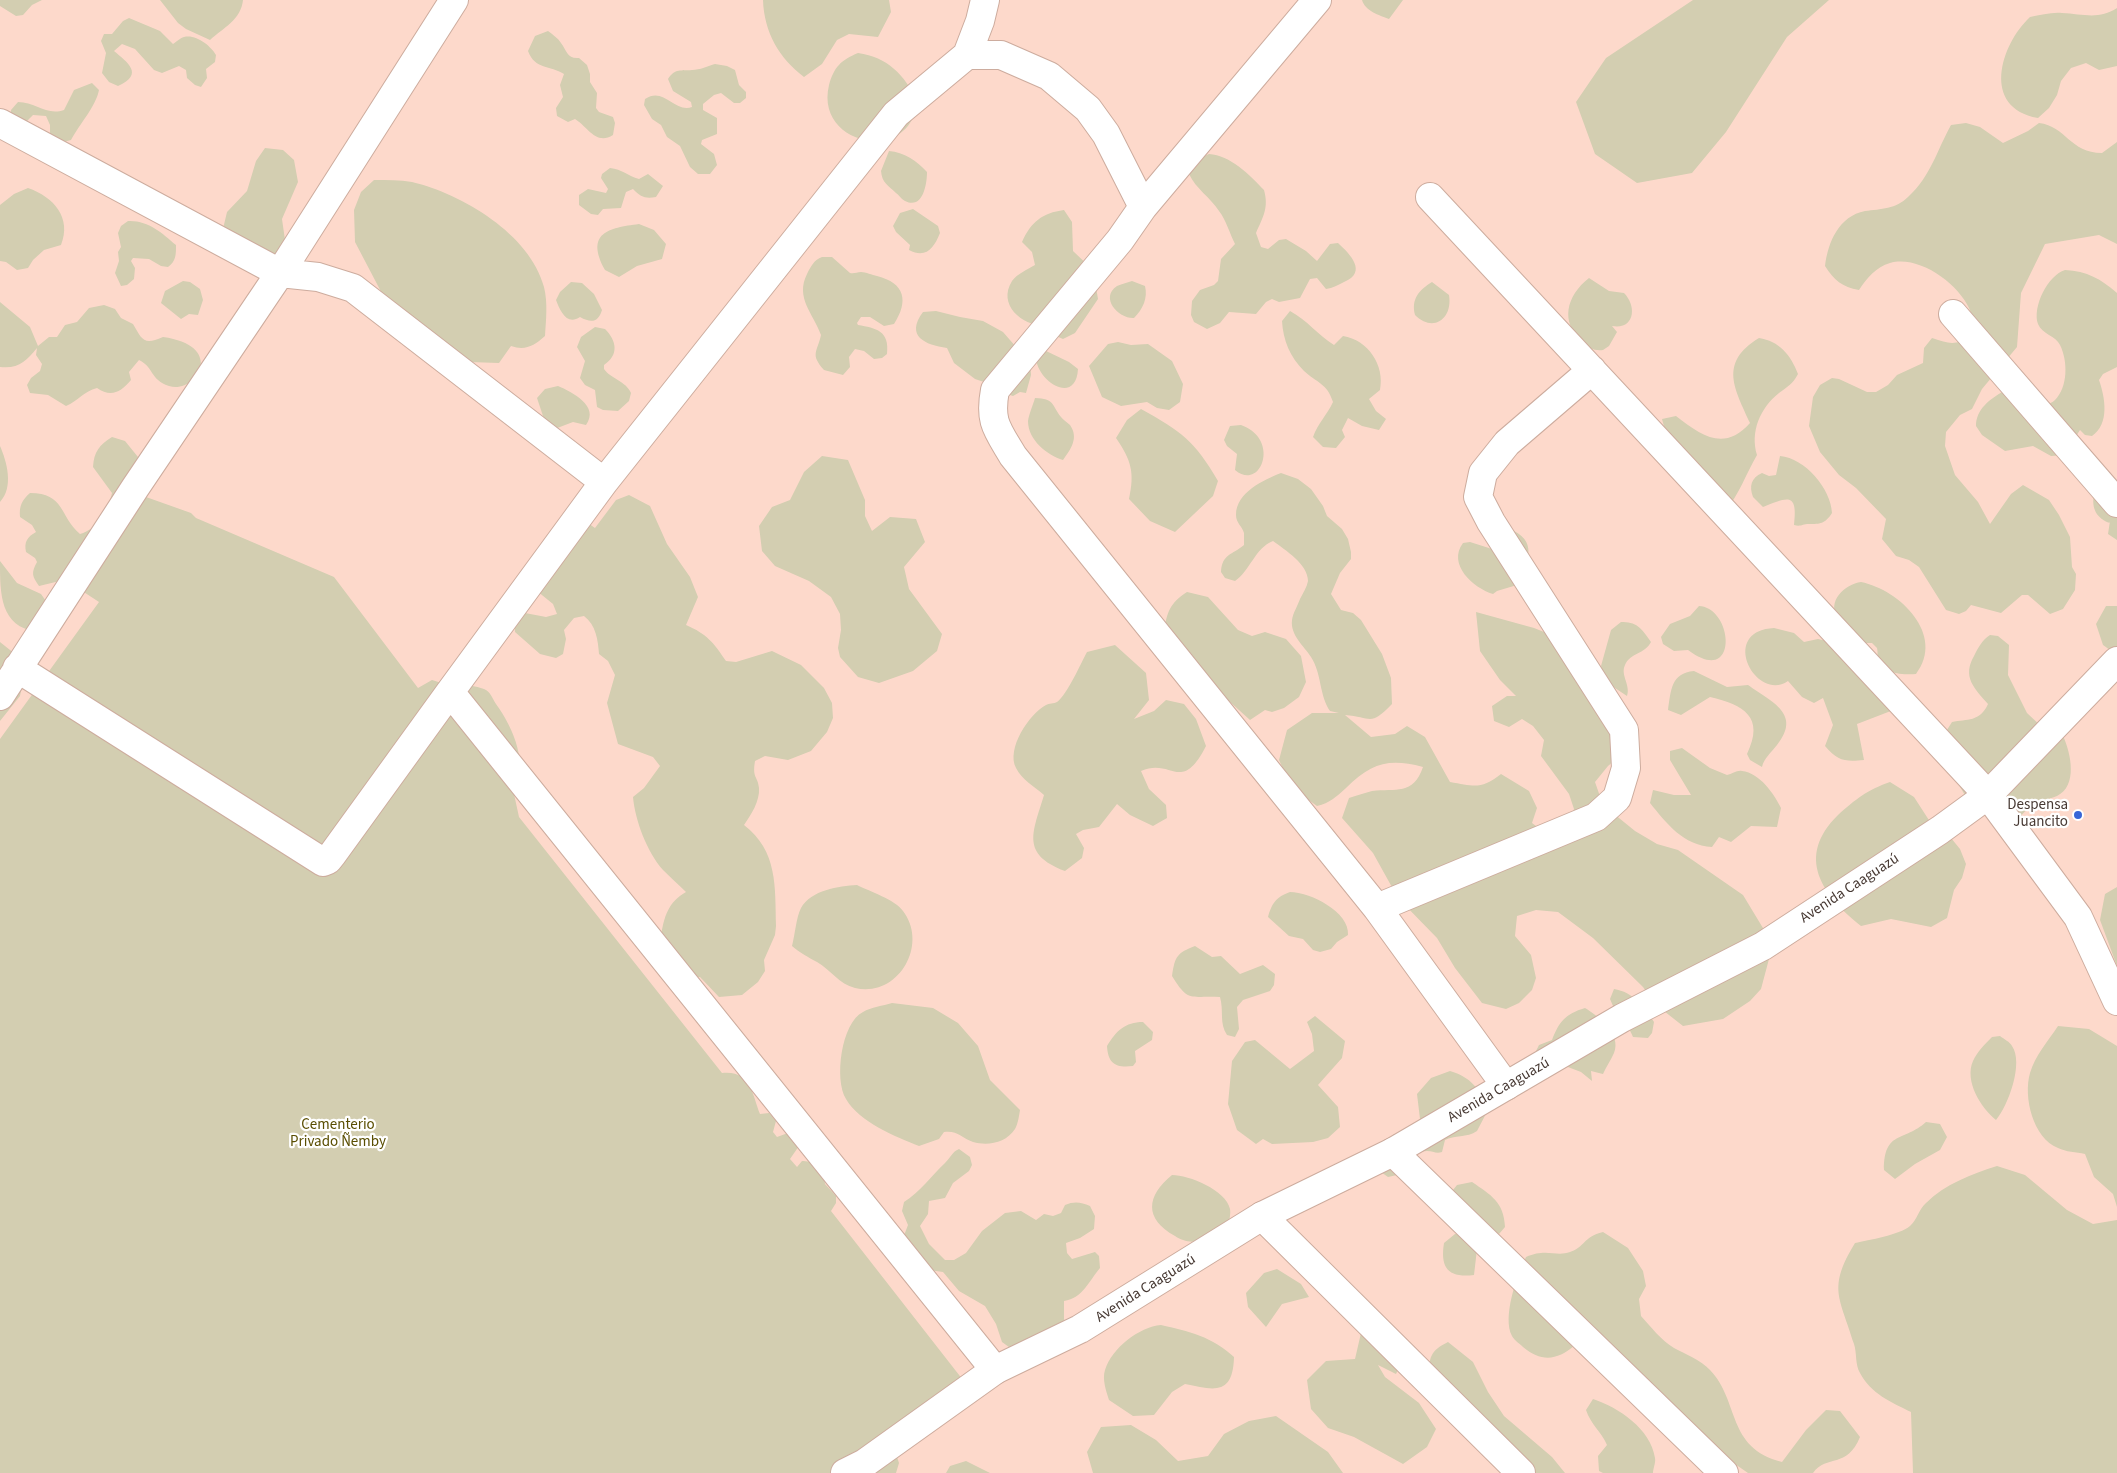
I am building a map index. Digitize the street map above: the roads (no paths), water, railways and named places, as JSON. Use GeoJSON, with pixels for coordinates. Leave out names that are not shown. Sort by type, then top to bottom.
{"type":"FeatureCollection","features":[{"type":"Feature","properties":{"kind":"street"},"geometry":{"type":"LineString","coordinates":[[0,696],[280,273],[454,0]]}},
{"type":"Feature","properties":{"kind":"street"},"geometry":{"type":"LineString","coordinates":[[17,668],[323,862],[328,860],[604,482],[896,114],[967,55],[980,21],[985,0]]}},
{"type":"Feature","properties":{"kind":"street"},"geometry":{"type":"LineString","coordinates":[[1317,0],[1143,207],[1120,240],[995,390],[992,406],[994,423],[1013,456],[1377,908],[1506,1086]]}},
{"type":"Feature","properties":{"kind":"street"},"geometry":{"type":"LineString","coordinates":[[967,55],[1001,55],[1048,76],[1088,109],[1111,142],[1143,207]]}},
{"type":"Feature","properties":{"kind":"street"},"geometry":{"type":"LineString","coordinates":[[0,123],[280,273],[318,277],[353,288],[604,482]]}},
{"type":"Feature","properties":{"kind":"street"},"geometry":{"type":"LineString","coordinates":[[1430,197],[1988,795],[2078,917],[2117,1001]]}},
{"type":"Feature","properties":{"kind":"street"},"geometry":{"type":"LineString","coordinates":[[1953,314],[2117,503]]}},
{"type":"Feature","properties":{"kind":"street"},"geometry":{"type":"LineString","coordinates":[[1377,908],[1596,817],[1617,798],[1626,768],[1624,730],[1491,522],[1478,497],[1483,473],[1507,443],[1592,370]]}},
{"type":"Feature","properties":{"kind":"street","name":"Avenida Caaguazú"},"geometry":{"type":"LineString","coordinates":[[845,1473],[865,1463],[996,1370],[1080,1329],[1262,1216],[1393,1152],[1622,1018],[1763,946],[1940,830],[1988,795],[2117,661]]}},
{"type":"Feature","properties":{"kind":"street"},"geometry":{"type":"LineString","coordinates":[[450,692],[996,1370]]}},
{"type":"Feature","properties":{"kind":"street"},"geometry":{"type":"LineString","coordinates":[[1393,1152],[1724,1473]]}},
{"type":"Feature","properties":{"kind":"street"},"geometry":{"type":"LineString","coordinates":[[1262,1216],[1521,1473]]}},
{"type":"Feature","properties":{"kind":"place","name":"Despensa Juancito"},"geometry":{"type":"Point","coordinates":[2078,815]}},
{"type":"Feature","properties":{"kind":"park label","name":"Cementerio Privado Ñemby"},"geometry":{"type":"Point","coordinates":[338,1134]}}]}
